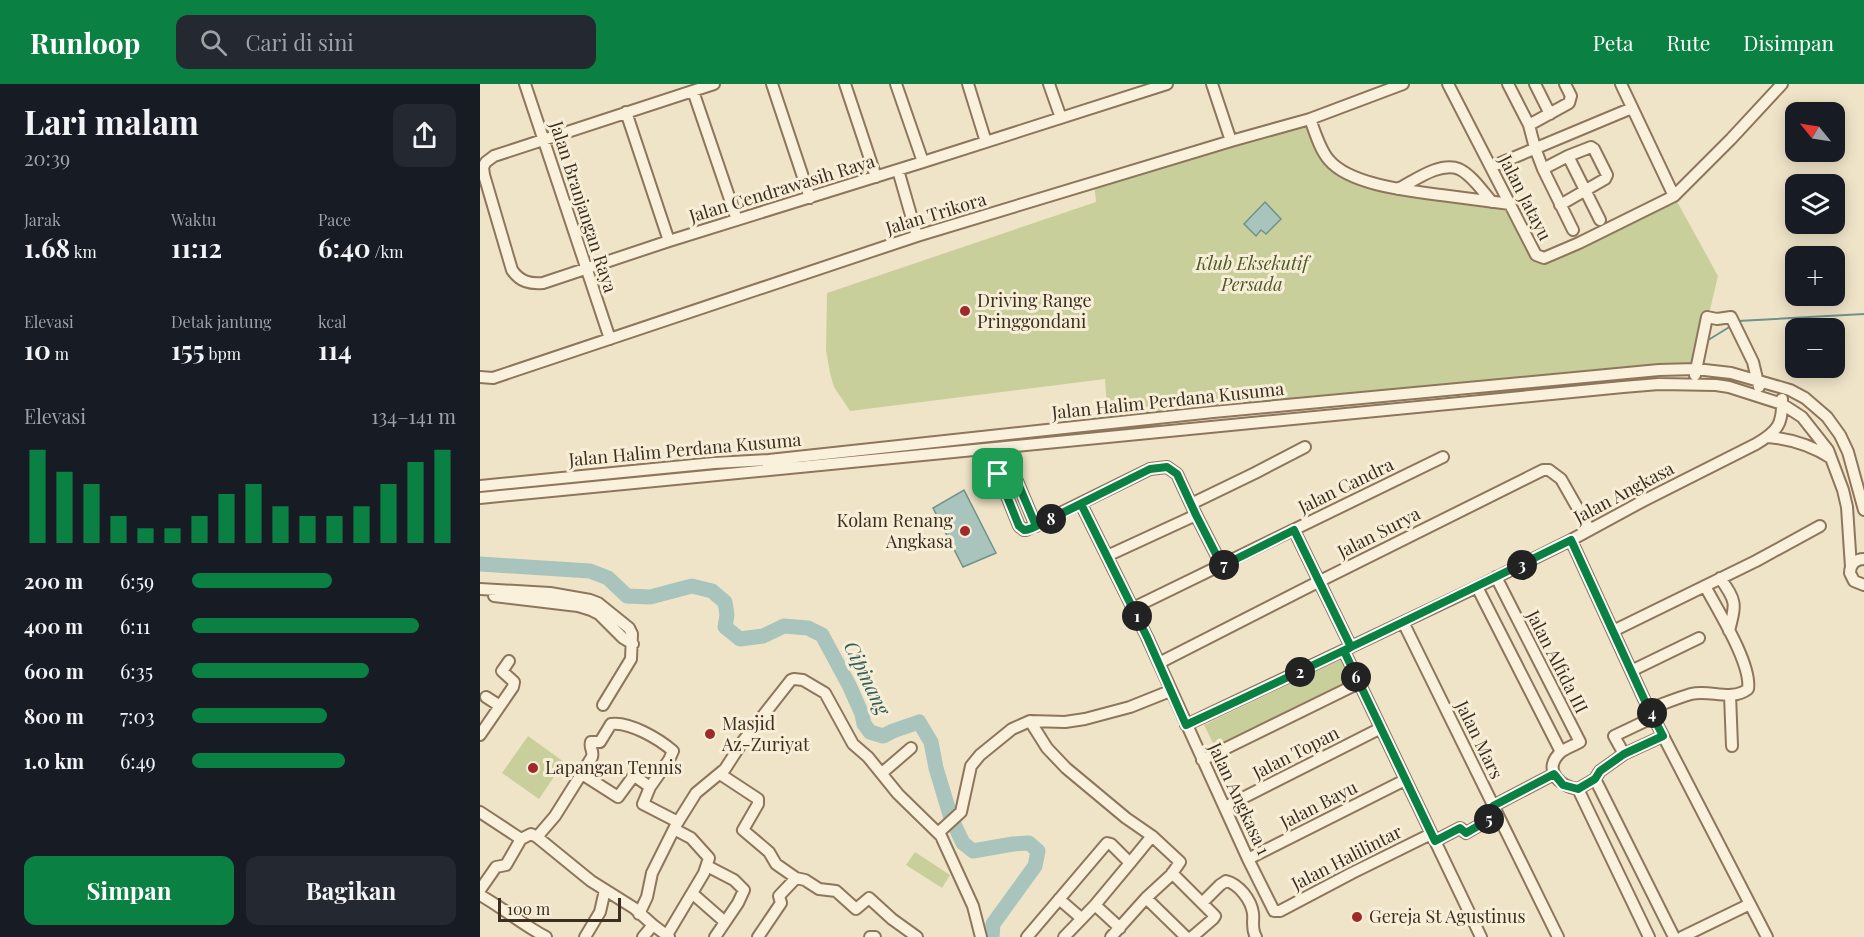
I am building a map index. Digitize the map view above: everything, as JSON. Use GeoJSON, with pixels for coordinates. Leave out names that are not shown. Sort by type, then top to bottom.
{"type":"FeatureCollection","features":[{"type":"Feature","properties":{"kind":"street","name":"Jalan Branjangan Raya"},"geometry":{"type":"LineString","coordinates":[[525,84],[610,339]]}},
{"type":"Feature","properties":{"kind":"street"},"geometry":{"type":"LineString","coordinates":[[482,166],[494,156],[714,84]]}},
{"type":"Feature","properties":{"kind":"street"},"geometry":{"type":"LineString","coordinates":[[772,84],[810,198]]}},
{"type":"Feature","properties":{"kind":"street"},"geometry":{"type":"LineString","coordinates":[[845,84],[876,177]]}},
{"type":"Feature","properties":{"kind":"street"},"geometry":{"type":"LineString","coordinates":[[896,84],[923,162]]}},
{"type":"Feature","properties":{"kind":"street"},"geometry":{"type":"LineString","coordinates":[[968,84],[987,142]]}},
{"type":"Feature","properties":{"kind":"street"},"geometry":{"type":"LineString","coordinates":[[1049,84],[1061,118]]}},
{"type":"Feature","properties":{"kind":"street","name":"Jalan Cendrawasih Raya"},"geometry":{"type":"LineString","coordinates":[[482,166],[512,270],[518,278],[528,282],[543,283],[1061,118],[1136,89],[1167,84]]}},
{"type":"Feature","properties":{"kind":"street"},"geometry":{"type":"LineString","coordinates":[[1212,84],[1231,141]]}},
{"type":"Feature","properties":{"kind":"street","name":"Jalan Trikora"},"geometry":{"type":"LineString","coordinates":[[480,377],[493,378],[917,236],[1310,119],[1403,84]]}},
{"type":"Feature","properties":{"kind":"street","name":"Jalan Jatayu"},"geometry":{"type":"LineString","coordinates":[[1448,84],[1536,255],[1544,258],[1674,196],[1782,84]]}},
{"type":"Feature","properties":{"kind":"street"},"geometry":{"type":"LineString","coordinates":[[1508,84],[1529,124],[1543,169],[1573,231]]}},
{"type":"Feature","properties":{"kind":"street"},"geometry":{"type":"LineString","coordinates":[[1536,84],[1550,114]]}},
{"type":"Feature","properties":{"kind":"street"},"geometry":{"type":"LineString","coordinates":[[1529,124],[1571,102],[1565,84]]}},
{"type":"Feature","properties":{"kind":"street"},"geometry":{"type":"LineString","coordinates":[[1621,84],[1674,196]]}},
{"type":"Feature","properties":{"kind":"street"},"geometry":{"type":"LineString","coordinates":[[693,91],[737,220]]}},
{"type":"Feature","properties":{"kind":"street"},"geometry":{"type":"LineString","coordinates":[[1491,167],[1632,108]]}},
{"type":"Feature","properties":{"kind":"street"},"geometry":{"type":"LineString","coordinates":[[627,112],[669,242]]}},
{"type":"Feature","properties":{"kind":"street"},"geometry":{"type":"LineString","coordinates":[[1310,119],[1326,157],[1337,168],[1355,176],[1375,184],[1398,189],[1510,204]]}},
{"type":"Feature","properties":{"kind":"street"},"geometry":{"type":"LineString","coordinates":[[1543,169],[1568,156],[1592,148],[1607,176],[1560,205]]}},
{"type":"Feature","properties":{"kind":"street"},"geometry":{"type":"LineString","coordinates":[[1568,156],[1600,220]]}},
{"type":"Feature","properties":{"kind":"street"},"geometry":{"type":"LineString","coordinates":[[1398,189],[1446,167],[1460,170],[1467,175],[1492,202]]}},
{"type":"Feature","properties":{"kind":"street"},"geometry":{"type":"LineString","coordinates":[[898,170],[917,236]]}},
{"type":"Feature","properties":{"kind":"street"},"geometry":{"type":"LineString","coordinates":[[1692,384],[1707,317],[1733,322],[1754,362],[1759,396]]}},
{"type":"Feature","properties":{"kind":"street"},"geometry":{"type":"LineString","coordinates":[[1740,390],[1746,377],[1749,354]]}},
{"type":"Feature","properties":{"kind":"street","name":"Jalan Halim Perdana Kusuma"},"geometry":{"type":"LineString","coordinates":[[480,486],[714,463],[769,460],[1213,412],[1659,370],[1696,369],[1746,377],[1790,390],[1812,402],[1840,435],[1848,452],[1864,510]]}},
{"type":"Feature","properties":{"kind":"street","name":"Jalan Halim Perdana Kusuma"},"geometry":{"type":"LineString","coordinates":[[480,498],[1623,387],[1716,384],[1782,404],[1794,410],[1809,423],[1831,458],[1847,507],[1851,567]]}},
{"type":"Feature","properties":{"kind":"street"},"geometry":{"type":"LineString","coordinates":[[1768,437],[1779,426],[1781,419],[1781,388]]}},
{"type":"Feature","properties":{"kind":"street"},"geometry":{"type":"LineString","coordinates":[[1768,437],[1788,438],[1813,447],[1831,458]]}},
{"type":"Feature","properties":{"kind":"street","name":"Jalan Angkasa"},"geometry":{"type":"LineString","coordinates":[[1186,725],[1477,587],[1768,437]]}},
{"type":"Feature","properties":{"kind":"street"},"geometry":{"type":"LineString","coordinates":[[1191,504],[1305,447]]}},
{"type":"Feature","properties":{"kind":"street","name":"Jalan Candra"},"geometry":{"type":"LineString","coordinates":[[1133,608],[1443,457]]}},
{"type":"Feature","properties":{"kind":"street"},"geometry":{"type":"LineString","coordinates":[[998,474],[1021,529],[1029,530],[1128,479],[1150,469],[1167,467],[1177,474],[1222,566]]}},
{"type":"Feature","properties":{"kind":"street","name":"Jalan Surya"},"geometry":{"type":"LineString","coordinates":[[1159,663],[1543,470],[1549,470],[1561,479],[1590,530]]}},
{"type":"Feature","properties":{"kind":"street"},"geometry":{"type":"LineString","coordinates":[[979,473],[1010,476],[1017,481],[1036,526]]}},
{"type":"Feature","properties":{"kind":"street"},"geometry":{"type":"LineString","coordinates":[[1012,507],[1026,502]]}},
{"type":"Feature","properties":{"kind":"street","name":"Jalan Angkasa 1"},"geometry":{"type":"LineString","coordinates":[[1081,504],[1159,663],[1248,859],[1272,908],[1277,912]]}},
{"type":"Feature","properties":{"kind":"street"},"geometry":{"type":"LineString","coordinates":[[1107,556],[1196,515]]}},
{"type":"Feature","properties":{"kind":"street"},"geometry":{"type":"LineString","coordinates":[[1612,631],[1820,526]]}},
{"type":"Feature","properties":{"kind":"street"},"geometry":{"type":"LineString","coordinates":[[1294,530],[1319,581],[1359,682],[1481,937]]}},
{"type":"Feature","properties":{"kind":"street"},"geometry":{"type":"LineString","coordinates":[[1571,540],[1663,736],[1767,937]]}},
{"type":"Feature","properties":{"kind":"street"},"geometry":{"type":"LineString","coordinates":[[1864,559],[1856,561],[1851,567],[1850,574],[1854,581],[1864,585]]}},
{"type":"Feature","properties":{"kind":"street","name":"Jalan Alfida III"},"geometry":{"type":"LineString","coordinates":[[1496,577],[1580,742],[1561,752]]}},
{"type":"Feature","properties":{"kind":"street"},"geometry":{"type":"LineString","coordinates":[[1720,578],[1735,604],[1729,631]]}},
{"type":"Feature","properties":{"kind":"street"},"geometry":{"type":"LineString","coordinates":[[1624,754],[1614,736],[1652,713],[1691,694],[1730,696],[1743,693],[1748,689],[1749,684],[1742,657],[1704,586]]}},
{"type":"Feature","properties":{"kind":"street"},"geometry":{"type":"LineString","coordinates":[[1477,587],[1561,752],[1554,763],[1554,774],[1563,785],[1578,789],[1595,779],[1600,771],[1624,754],[1663,736]]}},
{"type":"Feature","properties":{"kind":"street"},"geometry":{"type":"LineString","coordinates":[[480,589],[550,593],[598,603],[629,628],[633,644],[631,660],[603,705]]}},
{"type":"Feature","properties":{"kind":"street"},"geometry":{"type":"LineString","coordinates":[[480,595],[578,606],[591,610],[633,644]]}},
{"type":"Feature","properties":{"kind":"street","name":"Jalan Mars"},"geometry":{"type":"LineString","coordinates":[[1403,622],[1558,937]]}},
{"type":"Feature","properties":{"kind":"street"},"geometry":{"type":"LineString","coordinates":[[1631,671],[1699,638]]}},
{"type":"Feature","properties":{"kind":"street"},"geometry":{"type":"LineString","coordinates":[[480,735],[513,687],[513,682],[502,671],[509,661]]}},
{"type":"Feature","properties":{"kind":"street"},"geometry":{"type":"LineString","coordinates":[[639,914],[647,897],[652,873],[676,825],[696,793],[705,783],[720,774],[769,707],[794,679],[804,680],[825,693],[852,744],[882,773],[898,794],[940,832],[965,885],[980,926],[981,937]]}},
{"type":"Feature","properties":{"kind":"street"},"geometry":{"type":"LineString","coordinates":[[1202,760],[1359,682]]}},
{"type":"Feature","properties":{"kind":"street"},"geometry":{"type":"LineString","coordinates":[[940,832],[958,815],[963,806],[971,766],[980,755],[1012,729],[1030,721],[1065,722],[1085,719],[1130,707],[1170,691]]}},
{"type":"Feature","properties":{"kind":"street"},"geometry":{"type":"LineString","coordinates":[[1730,696],[1732,746]]}},
{"type":"Feature","properties":{"kind":"street"},"geometry":{"type":"LineString","coordinates":[[486,697],[500,706]]}},
{"type":"Feature","properties":{"kind":"street"},"geometry":{"type":"LineString","coordinates":[[1030,721],[1047,748],[1066,768],[1118,812],[1152,836],[1180,862],[1111,937]]}},
{"type":"Feature","properties":{"kind":"street"},"geometry":{"type":"LineString","coordinates":[[480,890],[496,867],[508,862],[521,839],[528,834],[537,837],[591,881],[634,908],[653,926],[668,936],[693,894],[709,858],[676,825],[643,804],[650,787],[673,751],[640,731],[620,723],[611,724],[599,743],[591,742],[593,755],[555,816],[537,837]]}},
{"type":"Feature","properties":{"kind":"street","name":"Jalan Topan"},"geometry":{"type":"LineString","coordinates":[[1225,807],[1381,728]]}},
{"type":"Feature","properties":{"kind":"street"},"geometry":{"type":"LineString","coordinates":[[882,773],[911,748]]}},
{"type":"Feature","properties":{"kind":"street"},"geometry":{"type":"LineString","coordinates":[[582,774],[618,797],[635,777],[650,787]]}},
{"type":"Feature","properties":{"kind":"street"},"geometry":{"type":"LineString","coordinates":[[720,774],[758,799],[758,804],[743,830],[769,852],[776,864],[796,878],[805,880],[819,889],[836,891],[856,909],[869,898],[917,937]]}},
{"type":"Feature","properties":{"kind":"street"},"geometry":{"type":"LineString","coordinates":[[1495,810],[1554,774]]}},
{"type":"Feature","properties":{"kind":"street"},"geometry":{"type":"LineString","coordinates":[[1595,779],[1674,937]]}},
{"type":"Feature","properties":{"kind":"street","name":"Jalan Bayu"},"geometry":{"type":"LineString","coordinates":[[1248,859],[1405,780]]}},
{"type":"Feature","properties":{"kind":"street"},"geometry":{"type":"LineString","coordinates":[[1578,789],[1649,937]]}},
{"type":"Feature","properties":{"kind":"street","name":"Jalan Halilintar"},"geometry":{"type":"LineString","coordinates":[[1277,912],[1433,837],[1460,828],[1466,833],[1495,810]]}},
{"type":"Feature","properties":{"kind":"street"},"geometry":{"type":"LineString","coordinates":[[480,812],[521,839]]}},
{"type":"Feature","properties":{"kind":"street"},"geometry":{"type":"LineString","coordinates":[[1064,937],[1095,905],[1152,836]]}},
{"type":"Feature","properties":{"kind":"street"},"geometry":{"type":"LineString","coordinates":[[1027,937],[1107,843],[1111,844],[1130,863]]}},
{"type":"Feature","properties":{"kind":"street"},"geometry":{"type":"LineString","coordinates":[[707,866],[734,880],[744,890],[715,937]]}},
{"type":"Feature","properties":{"kind":"street"},"geometry":{"type":"LineString","coordinates":[[1172,873],[1215,917],[1192,937]]}},
{"type":"Feature","properties":{"kind":"street"},"geometry":{"type":"LineString","coordinates":[[758,937],[781,903],[778,897],[796,878]]}},
{"type":"Feature","properties":{"kind":"street"},"geometry":{"type":"LineString","coordinates":[[1202,903],[1220,885],[1226,881],[1231,882],[1249,900],[1253,914],[1252,928],[1256,937]]}},
{"type":"Feature","properties":{"kind":"street"},"geometry":{"type":"LineString","coordinates":[[585,937],[600,912],[605,890]]}},
{"type":"Feature","properties":{"kind":"street"},"geometry":{"type":"LineString","coordinates":[[693,894],[725,922]]}},
{"type":"Feature","properties":{"kind":"street"},"geometry":{"type":"LineString","coordinates":[[480,895],[502,908],[519,922],[546,937]]}},
{"type":"Feature","properties":{"kind":"street"},"geometry":{"type":"LineString","coordinates":[[1146,898],[1186,937]]}},
{"type":"Feature","properties":{"kind":"street"},"geometry":{"type":"LineString","coordinates":[[1059,899],[1081,918]]}},
{"type":"Feature","properties":{"kind":"street"},"geometry":{"type":"LineString","coordinates":[[1682,937],[1749,904]]}},
{"type":"Feature","properties":{"kind":"street"},"geometry":{"type":"LineString","coordinates":[[1095,905],[1120,928]]}},
{"type":"Feature","properties":{"kind":"street"},"geometry":{"type":"LineString","coordinates":[[643,937],[653,926]]}},
{"type":"Feature","properties":{"kind":"street"},"geometry":{"type":"LineString","coordinates":[[870,937],[875,937]]}},
{"type":"Feature","properties":{"kind":"green space","name":"Klub Eksekutif Persada"},"geometry":{"type":"Polygon","coordinates":[[[1310,119],[1330,162],[1355,176],[1510,204],[1541,258],[1674,196],[1718,276],[1696,369],[1108,423],[1105,379],[850,411],[834,387],[826,350],[827,293],[1096,202],[1094,182],[1310,119]]]}},
{"type":"Feature","properties":{"kind":"green space"},"geometry":{"type":"Polygon","coordinates":[[[1345,657],[1355,679],[1215,747],[1204,725],[1345,657]]]}},
{"type":"Feature","properties":{"kind":"green space","name":"Lapangan Tennis"},"geometry":{"type":"Polygon","coordinates":[[[528,736],[564,762],[539,799],[502,773],[528,736]]]}},
{"type":"Feature","properties":{"kind":"green space"},"geometry":{"type":"Polygon","coordinates":[[[915,852],[950,875],[942,888],[906,865],[915,852]]]}},
{"type":"Feature","properties":{"kind":"water"},"geometry":{"type":"Polygon","coordinates":[[[1265,202],[1281,219],[1266,234],[1261,230],[1256,236],[1244,224],[1265,202]]]}},
{"type":"Feature","properties":{"kind":"water","name":"Kolam Renang Angkasa"},"geometry":{"type":"Polygon","coordinates":[[[964,490],[996,553],[963,567],[933,508],[964,490]]]}},
{"type":"Feature","properties":{"kind":"waterway"},"geometry":{"type":"LineString","coordinates":[[1738,321],[1864,314]]}},
{"type":"Feature","properties":{"kind":"waterway"},"geometry":{"type":"LineString","coordinates":[[1705,342],[1731,326]]}},
{"type":"Feature","properties":{"kind":"waterway","name":"Cipinang"},"geometry":{"type":"LineString","coordinates":[[480,564],[590,571],[608,578],[627,596],[650,597],[692,586],[712,591],[725,602],[727,615],[725,627],[740,639],[763,636],[784,626],[808,628],[822,635],[849,685],[864,724],[870,732],[883,736],[919,722],[931,742],[951,818],[963,843],[973,851],[1029,843],[1038,851],[1035,866],[993,924],[992,937]]}},
{"type":"Feature","properties":{"kind":"place","name":"Driving Range Pringgondani"},"geometry":{"type":"Point","coordinates":[965,311]}},
{"type":"Feature","properties":{"kind":"place","name":"Kolam Renang Angkasa"},"geometry":{"type":"Point","coordinates":[965,531]}},
{"type":"Feature","properties":{"kind":"place","name":"Masjid Az-Zuriyat"},"geometry":{"type":"Point","coordinates":[710,734]}},
{"type":"Feature","properties":{"kind":"place","name":"Lapangan Tennis"},"geometry":{"type":"Point","coordinates":[533,768]}},
{"type":"Feature","properties":{"kind":"place","name":"Gereja St Agustinus"},"geometry":{"type":"Point","coordinates":[1357,917]}},
{"type":"Feature","properties":{"kind":"route"},"geometry":{"type":"LineString","coordinates":[[998,474],[1013,477],[1017,481],[1036,526],[1081,504],[1147,637],[1186,725],[1269,687],[1351,647],[1477,587],[1571,540],[1663,736],[1624,754],[1600,771],[1595,779],[1578,789],[1563,785],[1554,774],[1493,806],[1497,815],[1466,833],[1460,828],[1435,841],[1344,651],[1351,647],[1294,530],[1222,566],[1177,474],[1172,469],[1161,466],[1118,484],[1081,504],[1029,530],[1024,530],[1019,526],[998,474]]}}]}
